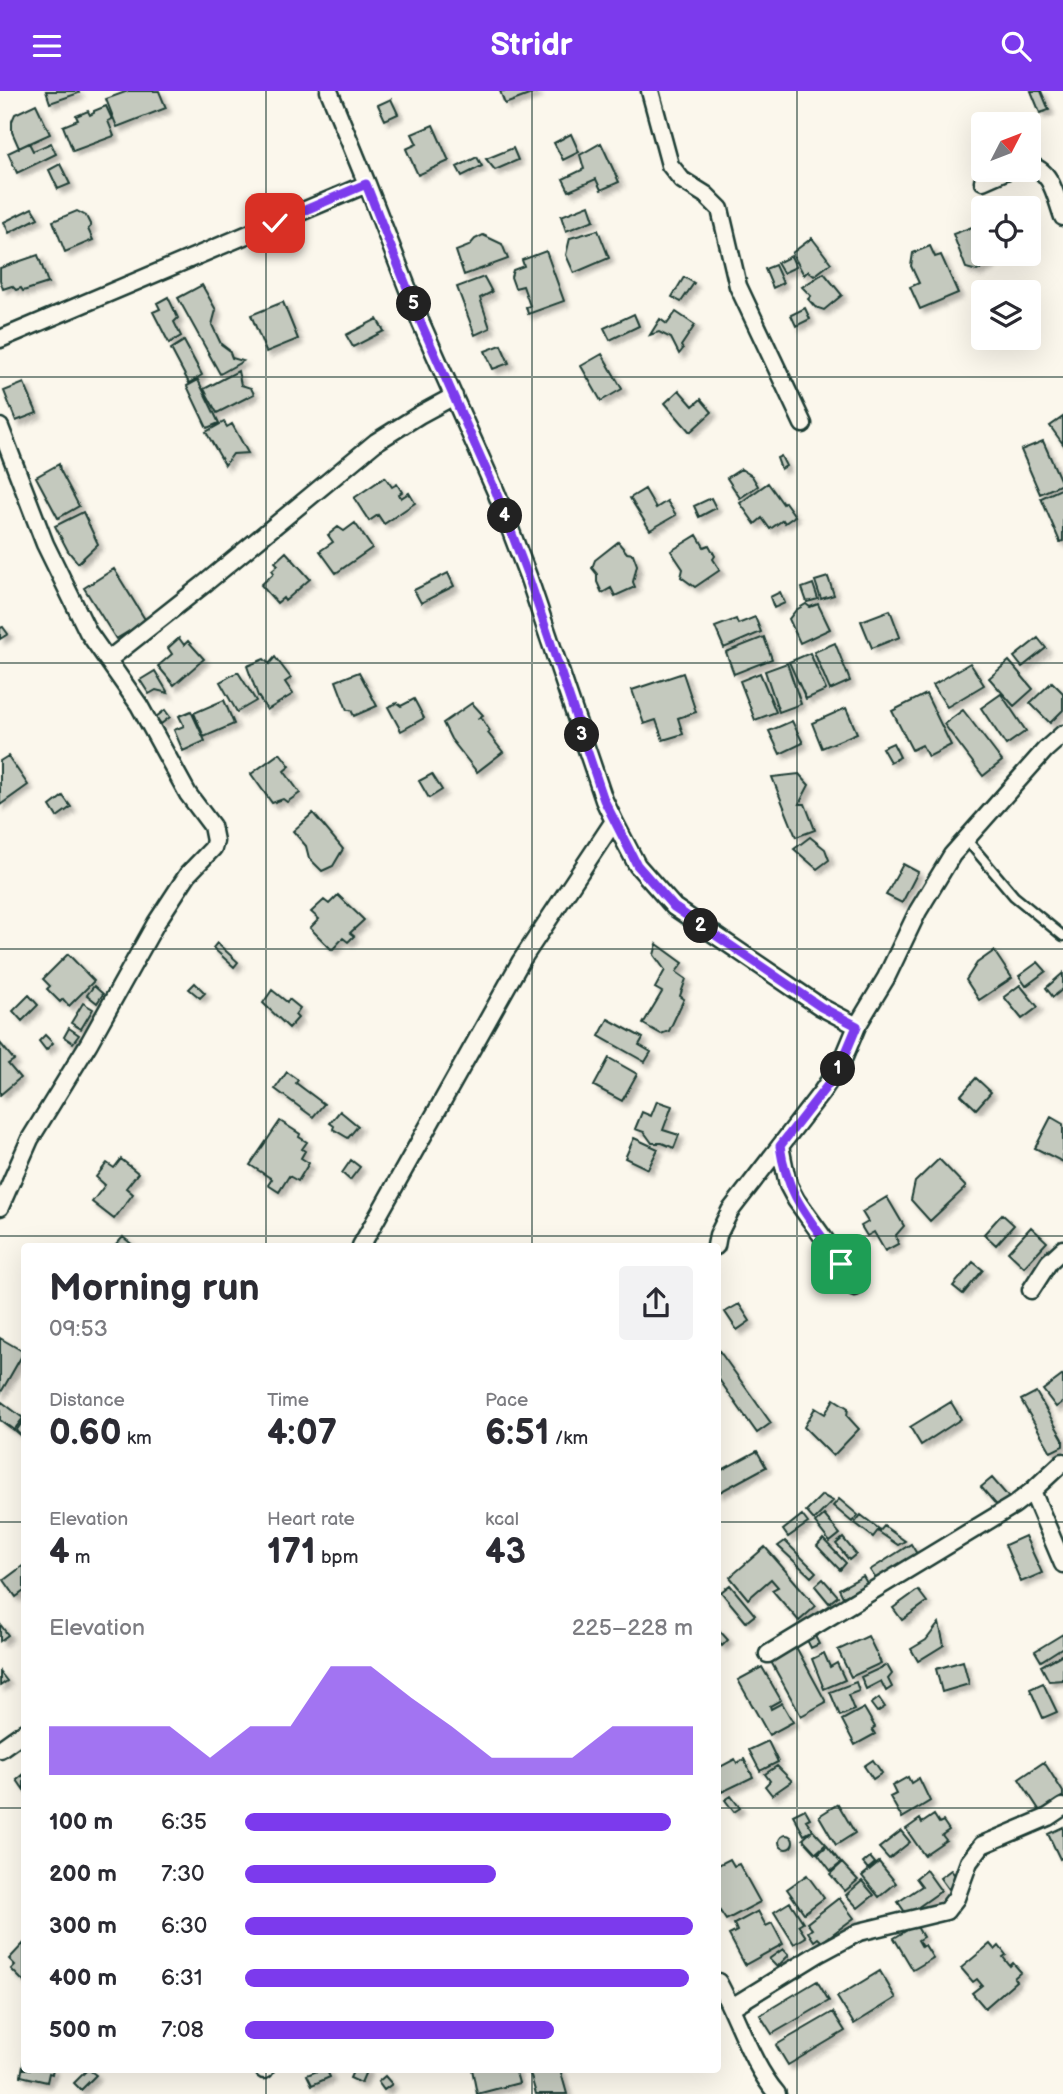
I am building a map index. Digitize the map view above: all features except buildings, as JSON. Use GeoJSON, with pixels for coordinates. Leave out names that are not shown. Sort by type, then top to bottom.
{"type":"FeatureCollection","features":[{"type":"Feature","properties":{"kind":"street"},"geometry":{"type":"LineString","coordinates":[[329,91],[416,311],[496,492],[524,564],[604,800],[637,865],[674,907],[821,1007],[857,1026]]}},
{"type":"Feature","properties":{"kind":"street"},"geometry":{"type":"LineString","coordinates":[[650,91],[670,165],[682,180],[706,195],[720,209],[737,286],[803,424]]}},
{"type":"Feature","properties":{"kind":"street"},"geometry":{"type":"LineString","coordinates":[[1041,171],[1054,189],[1063,217]]}},
{"type":"Feature","properties":{"kind":"street"},"geometry":{"type":"LineString","coordinates":[[0,338],[366,184]]}},
{"type":"Feature","properties":{"kind":"street"},"geometry":{"type":"LineString","coordinates":[[108,660],[376,442],[454,397]]}},
{"type":"Feature","properties":{"kind":"street"},"geometry":{"type":"LineString","coordinates":[[0,427],[45,544],[88,632],[139,705],[188,794],[212,826],[215,841],[213,848],[188,874],[156,923],[89,1043],[30,1139],[0,1207]]}},
{"type":"Feature","properties":{"kind":"street"},"geometry":{"type":"LineString","coordinates":[[717,1243],[730,1211],[830,1082],[842,1062],[857,1026],[886,978],[918,911],[952,855],[1045,750],[1063,734]]}},
{"type":"Feature","properties":{"kind":"street"},"geometry":{"type":"LineString","coordinates":[[363,1243],[521,961],[614,821]]}},
{"type":"Feature","properties":{"kind":"street"},"geometry":{"type":"LineString","coordinates":[[780,1146],[788,1185],[796,1201],[855,1287]]}},
{"type":"Feature","properties":{"kind":"street"},"geometry":{"type":"LineString","coordinates":[[1031,1290],[1049,1262],[1063,1249]]}},
{"type":"Feature","properties":{"kind":"street"},"geometry":{"type":"LineString","coordinates":[[768,1654],[1014,1505],[1063,1462]]}},
{"type":"Feature","properties":{"kind":"street"},"geometry":{"type":"LineString","coordinates":[[1032,1491],[1063,1564]]}},
{"type":"Feature","properties":{"kind":"street"},"geometry":{"type":"LineString","coordinates":[[0,1749],[21,1734]]}},
{"type":"Feature","properties":{"kind":"street"},"geometry":{"type":"LineString","coordinates":[[732,2007],[859,1932],[946,1911],[956,1898],[969,1862],[977,1850],[990,1841],[1048,1817],[1063,1807]]}},
{"type":"Feature","properties":{"kind":"street"},"geometry":{"type":"LineString","coordinates":[[721,1987],[765,2080],[777,2094]]}},
{"type":"Feature","properties":{"kind":"lane"},"geometry":{"type":"LineString","coordinates":[[966,839],[1014,896],[1063,936]]}},
{"type":"Feature","properties":{"kind":"route"},"geometry":{"type":"LineString","coordinates":[[275,223],[366,184],[421,323],[496,492],[528,576],[604,800],[637,865],[674,907],[821,1007],[857,1026],[842,1062],[830,1082],[780,1146],[788,1185],[796,1201],[841,1264]]}}]}
